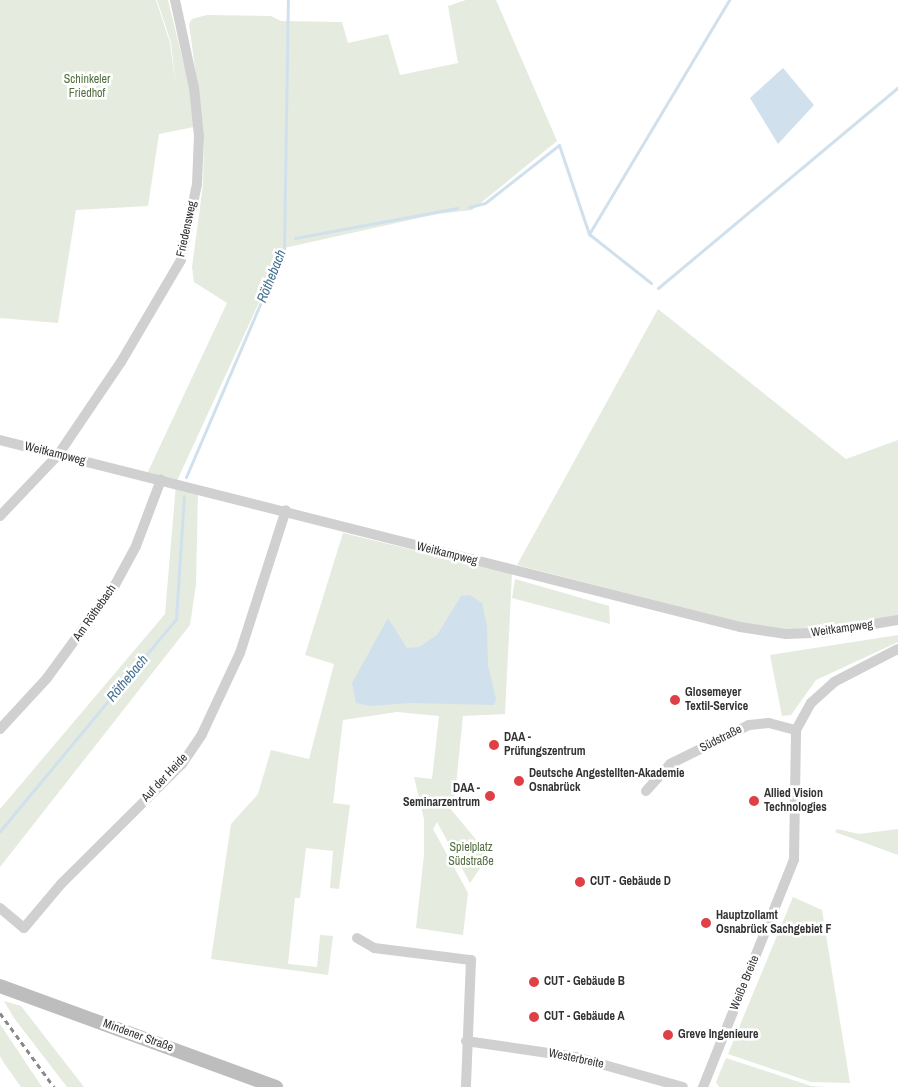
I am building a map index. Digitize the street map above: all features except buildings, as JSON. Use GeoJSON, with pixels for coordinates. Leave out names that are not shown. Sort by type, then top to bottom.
{"type":"FeatureCollection","features":[{"type":"Feature","properties":{"kind":"main road","name":"Mindener Straße"},"geometry":{"type":"LineString","coordinates":[[0,986],[276,1087]]}},
{"type":"Feature","properties":{"kind":"street","name":"Friedensweg"},"geometry":{"type":"LineString","coordinates":[[0,516],[58,455],[120,362],[181,260],[197,184],[199,136],[194,88],[175,0]]}},
{"type":"Feature","properties":{"kind":"street","name":"Weitkampweg"},"geometry":{"type":"LineString","coordinates":[[0,440],[286,510],[740,627],[786,634],[820,633],[898,620]]}},
{"type":"Feature","properties":{"kind":"street","name":"Am Röthebach"},"geometry":{"type":"LineString","coordinates":[[0,729],[47,678],[115,586],[136,546],[161,480]]}},
{"type":"Feature","properties":{"kind":"street","name":"Auf der Heide"},"geometry":{"type":"LineString","coordinates":[[0,908],[24,928],[61,884],[182,764],[202,734],[240,653],[286,510]]}},
{"type":"Feature","properties":{"kind":"street"},"geometry":{"type":"LineString","coordinates":[[796,730],[811,703],[834,682],[898,649]]}},
{"type":"Feature","properties":{"kind":"street","name":"Südstraße"},"geometry":{"type":"LineString","coordinates":[[646,791],[670,764],[749,725],[769,723],[796,730]]}},
{"type":"Feature","properties":{"kind":"street","name":"Weiße Breite"},"geometry":{"type":"LineString","coordinates":[[703,1087],[794,860],[796,730]]}},
{"type":"Feature","properties":{"kind":"street"},"geometry":{"type":"LineString","coordinates":[[358,938],[374,948],[471,960],[466,1041],[466,1087]]}},
{"type":"Feature","properties":{"kind":"street","name":"Westerbreite"},"geometry":{"type":"LineString","coordinates":[[466,1041],[576,1057],[683,1087]]}},
{"type":"Feature","properties":{"kind":"green space","name":"Schinkeler Friedhof"},"geometry":{"type":"Polygon","coordinates":[[[0,0],[156,0],[170,43],[176,87],[171,43],[157,0],[168,0],[191,94],[194,127],[159,134],[148,206],[76,210],[58,323],[0,318],[0,0]]]}},
{"type":"Feature","properties":{"kind":"green space"},"geometry":{"type":"Polygon","coordinates":[[[466,0],[496,0],[557,141],[472,210],[437,214],[284,248],[176,483],[198,489],[196,584],[190,625],[0,867],[0,809],[165,614],[176,484],[146,476],[227,303],[194,282],[192,267],[203,185],[204,135],[189,24],[192,19],[207,15],[271,16],[281,21],[342,22],[348,43],[388,34],[400,75],[458,63],[448,6],[466,0]]]}},
{"type":"Feature","properties":{"kind":"green space"},"geometry":{"type":"Polygon","coordinates":[[[658,309],[846,459],[898,440],[898,618],[786,634],[517,565],[658,309]]]}},
{"type":"Feature","properties":{"kind":"green space","name":"Spielplatz Südstraße"},"geometry":{"type":"Polygon","coordinates":[[[343,533],[512,574],[505,714],[463,716],[455,795],[448,806],[489,855],[470,883],[437,822],[433,829],[468,893],[463,935],[416,928],[424,855],[424,819],[414,777],[432,779],[439,716],[397,712],[343,720],[333,803],[350,805],[339,889],[330,888],[333,851],[306,848],[300,898],[295,898],[288,964],[317,967],[320,935],[333,936],[328,975],[211,959],[231,824],[258,794],[271,750],[309,759],[334,664],[305,655],[343,533]]]}},
{"type":"Feature","properties":{"kind":"green space"},"geometry":{"type":"Polygon","coordinates":[[[515,579],[609,606],[610,624],[512,598],[515,579]]]}},
{"type":"Feature","properties":{"kind":"green space"},"geometry":{"type":"Polygon","coordinates":[[[898,635],[898,642],[816,680],[791,715],[782,716],[770,655],[898,635]]]}},
{"type":"Feature","properties":{"kind":"green space"},"geometry":{"type":"Polygon","coordinates":[[[837,829],[859,834],[898,829],[898,855],[835,832],[837,829]]]}},
{"type":"Feature","properties":{"kind":"green space"},"geometry":{"type":"Polygon","coordinates":[[[793,897],[822,910],[850,1083],[811,1082],[728,1054],[793,897]]]}},
{"type":"Feature","properties":{"kind":"green space"},"geometry":{"type":"Polygon","coordinates":[[[4,1001],[21,1006],[84,1087],[67,1087],[14,1018],[4,1001]]]}},
{"type":"Feature","properties":{"kind":"green space"},"geometry":{"type":"Polygon","coordinates":[[[0,1024],[43,1087],[21,1087],[4,1063],[0,1056],[0,1024]]]}},
{"type":"Feature","properties":{"kind":"green space"},"geometry":{"type":"Polygon","coordinates":[[[726,1058],[811,1086],[826,1087],[719,1087],[716,1082],[726,1058]]]}},
{"type":"Feature","properties":{"kind":"water"},"geometry":{"type":"Polygon","coordinates":[[[783,68],[814,105],[778,144],[750,98],[783,68]]]}},
{"type":"Feature","properties":{"kind":"water"},"geometry":{"type":"Polygon","coordinates":[[[470,595],[482,603],[487,626],[488,665],[496,699],[494,705],[410,703],[370,706],[356,703],[352,683],[388,618],[407,648],[419,647],[437,635],[461,596],[470,595]]]}},
{"type":"Feature","properties":{"kind":"waterway","name":"Röthebach"},"geometry":{"type":"LineString","coordinates":[[186,477],[284,248],[288,0]]}},
{"type":"Feature","properties":{"kind":"waterway"},"geometry":{"type":"LineString","coordinates":[[469,207],[485,203],[559,145],[589,234],[729,0]]}},
{"type":"Feature","properties":{"kind":"waterway"},"geometry":{"type":"LineString","coordinates":[[658,288],[898,87]]}},
{"type":"Feature","properties":{"kind":"waterway"},"geometry":{"type":"LineString","coordinates":[[295,238],[457,208]]}},
{"type":"Feature","properties":{"kind":"waterway"},"geometry":{"type":"LineString","coordinates":[[589,234],[651,283]]}},
{"type":"Feature","properties":{"kind":"waterway","name":"Röthebach"},"geometry":{"type":"LineString","coordinates":[[0,831],[176,619],[184,496]]}},
{"type":"Feature","properties":{"kind":"railway"},"geometry":{"type":"LineString","coordinates":[[0,1013],[54,1087]]}},
{"type":"Feature","properties":{"kind":"place","name":"Glosemeyer Textil-Service"},"geometry":{"type":"Point","coordinates":[675,700]}},
{"type":"Feature","properties":{"kind":"place","name":"DAA - Prüfungszentrum"},"geometry":{"type":"Point","coordinates":[494,745]}},
{"type":"Feature","properties":{"kind":"place","name":"Deutsche Angestellten-Akademie Osnabrück"},"geometry":{"type":"Point","coordinates":[519,781]}},
{"type":"Feature","properties":{"kind":"place","name":"DAA - Seminarzentrum"},"geometry":{"type":"Point","coordinates":[490,796]}},
{"type":"Feature","properties":{"kind":"place","name":"Allied Vision Technologies"},"geometry":{"type":"Point","coordinates":[754,801]}},
{"type":"Feature","properties":{"kind":"place","name":"CUT - Gebäude D"},"geometry":{"type":"Point","coordinates":[580,882]}},
{"type":"Feature","properties":{"kind":"place","name":"Hauptzollamt Osnabrück Sachgebiet F"},"geometry":{"type":"Point","coordinates":[706,923]}},
{"type":"Feature","properties":{"kind":"place","name":"CUT - Gebäude B"},"geometry":{"type":"Point","coordinates":[534,982]}},
{"type":"Feature","properties":{"kind":"place","name":"CUT - Gebäude A"},"geometry":{"type":"Point","coordinates":[534,1017]}},
{"type":"Feature","properties":{"kind":"place","name":"Greve Ingenieure"},"geometry":{"type":"Point","coordinates":[668,1035]}}]}
